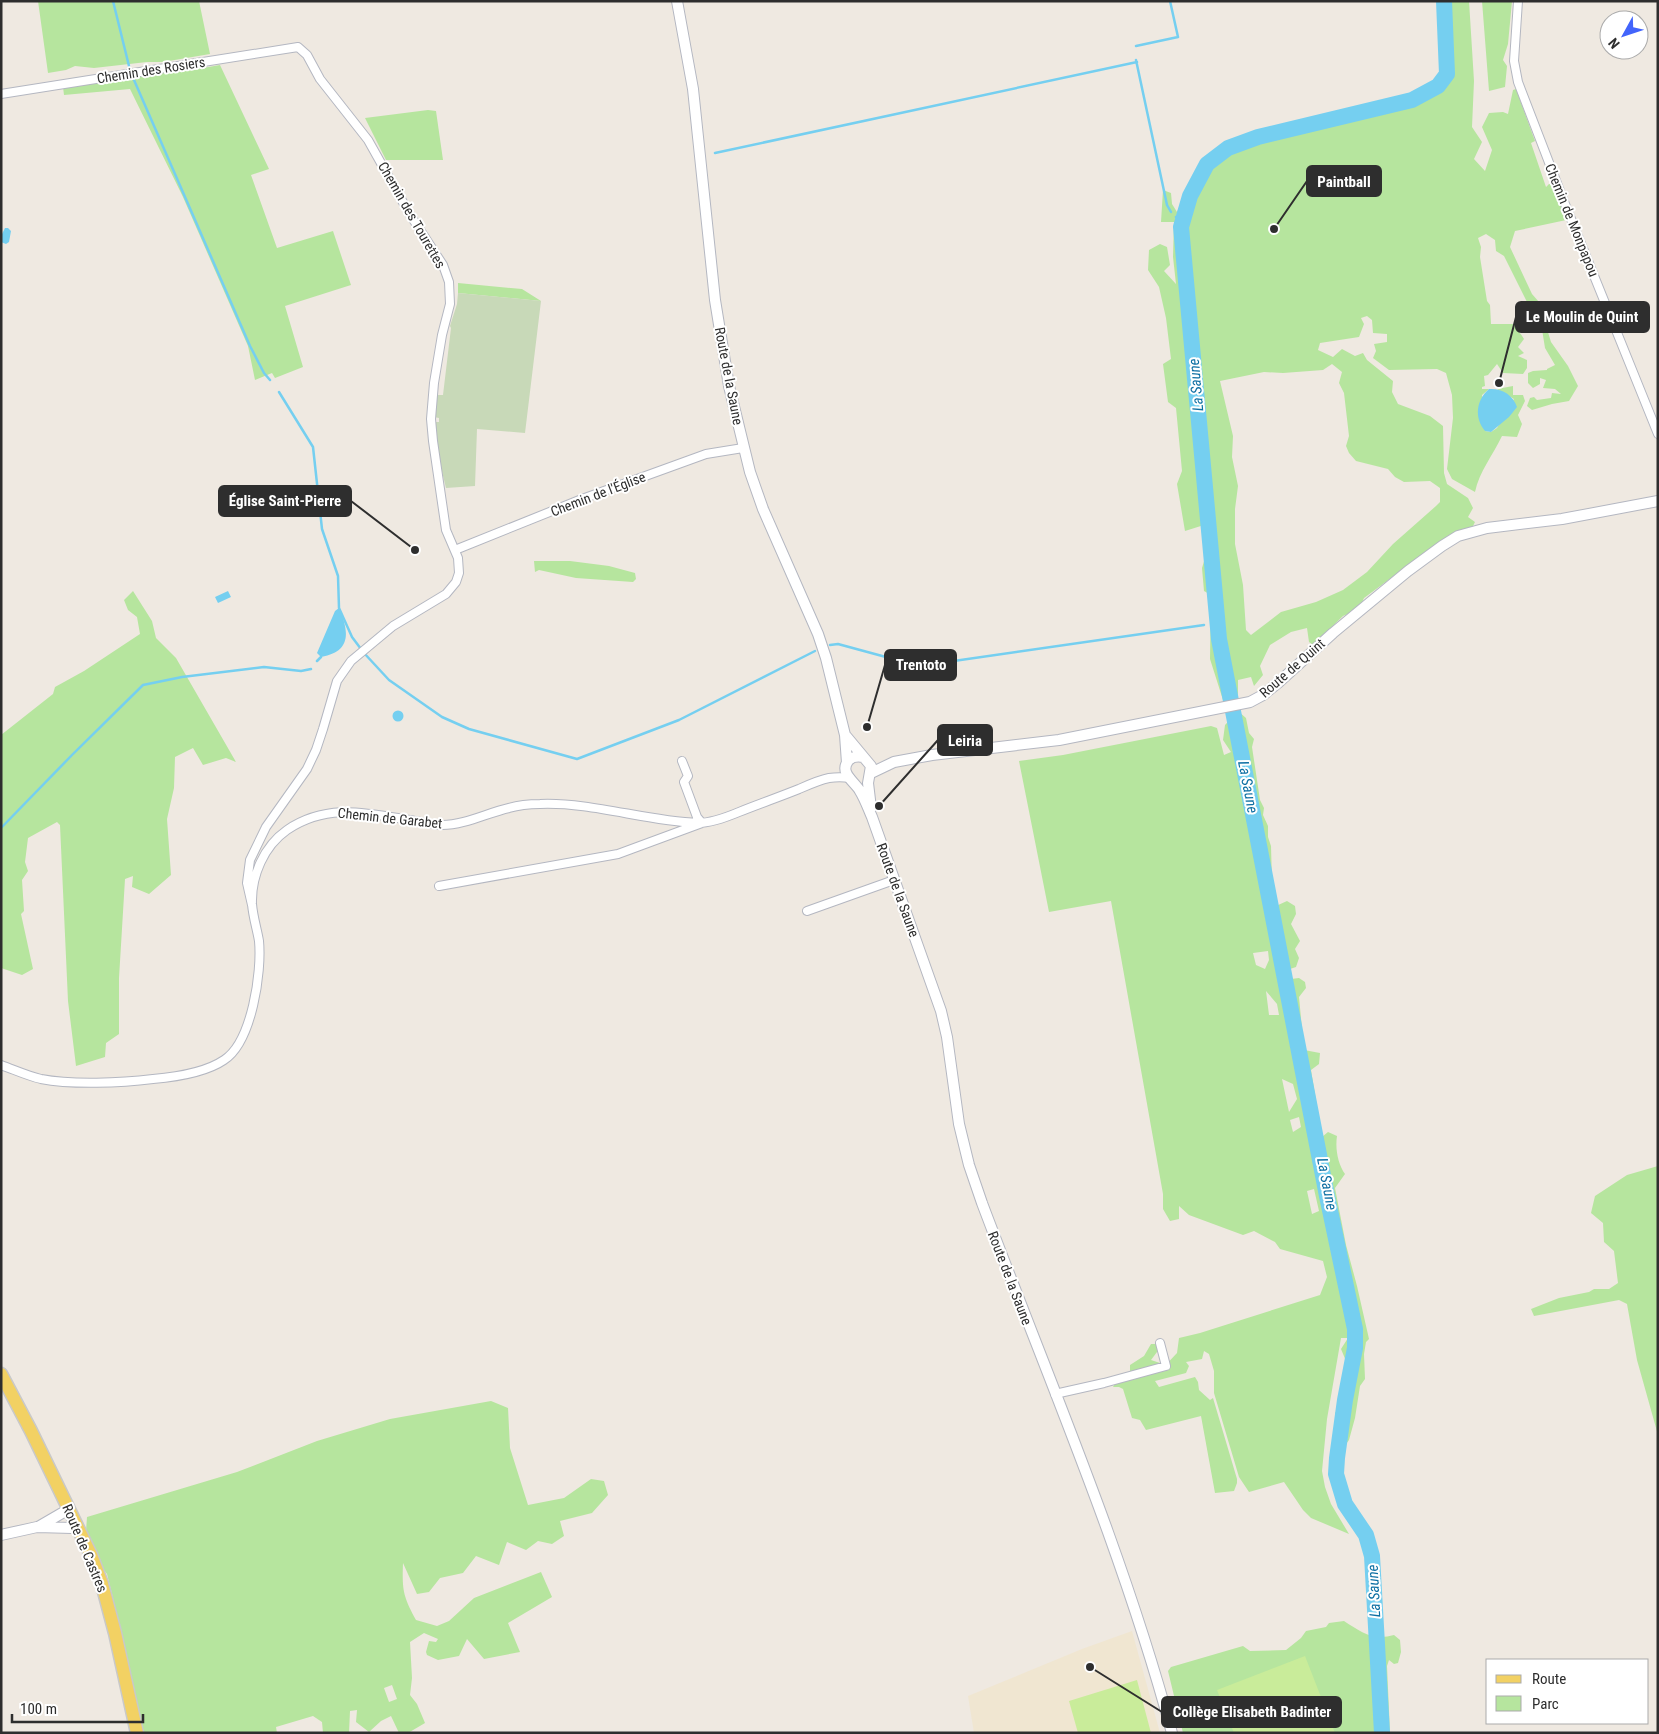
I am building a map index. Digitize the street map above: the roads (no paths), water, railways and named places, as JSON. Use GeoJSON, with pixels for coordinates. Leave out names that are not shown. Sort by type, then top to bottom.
{"type":"FeatureCollection","features":[{"type":"Feature","properties":{"kind":"main road","name":"Route de Castres"},"geometry":{"type":"LineString","coordinates":[[1,1374],[32,1431],[91,1555],[107,1600],[123,1664],[136,1733]]}},
{"type":"Feature","properties":{"kind":"street","name":"Route de la Saune"},"geometry":{"type":"LineString","coordinates":[[678,1],[694,98],[719,329],[729,386],[750,472],[763,509],[818,634],[826,658],[845,735],[847,764]]}},
{"type":"Feature","properties":{"kind":"street","name":"Chemin de Monpapou"},"geometry":{"type":"LineString","coordinates":[[1518,1],[1514,61],[1518,82],[1658,434]]}},
{"type":"Feature","properties":{"kind":"street","name":"Chemin des Rosiers"},"geometry":{"type":"LineString","coordinates":[[1,94],[285,48],[301,48]]}},
{"type":"Feature","properties":{"kind":"street","name":"Chemin des Tourettes"},"geometry":{"type":"LineString","coordinates":[[252,905],[247,883],[250,860],[266,827],[302,777],[316,750],[337,681],[351,661],[368,646],[404,619],[446,594],[452,588],[460,565],[446,530],[431,419],[434,383],[442,335],[450,304],[449,282],[442,265],[409,213],[368,140],[331,93],[301,48]]}},
{"type":"Feature","properties":{"kind":"street","name":"Chemin de l'Église"},"geometry":{"type":"LineString","coordinates":[[455,550],[582,499],[706,454],[744,448]]}},
{"type":"Feature","properties":{"kind":"street","name":"Route de Quint"},"geometry":{"type":"LineString","coordinates":[[870,774],[894,762],[944,753],[1059,740],[1244,705],[1269,690],[1346,622],[1422,560],[1450,540],[1466,533],[1487,528],[1562,519],[1658,501]]}},
{"type":"Feature","properties":{"kind":"street","name":"Route de la Saune"},"geometry":{"type":"LineString","coordinates":[[845,735],[865,758]]}},
{"type":"Feature","properties":{"kind":"street"},"geometry":{"type":"LineString","coordinates":[[854,757],[865,758],[871,766],[870,774],[864,781],[851,779],[846,772],[847,764],[854,757]]}},
{"type":"Feature","properties":{"kind":"street","name":"Route de Quint"},"geometry":{"type":"LineString","coordinates":[[865,758],[894,762]]}},
{"type":"Feature","properties":{"kind":"street"},"geometry":{"type":"LineString","coordinates":[[682,761],[688,776],[684,782],[696,817],[702,823]]}},
{"type":"Feature","properties":{"kind":"street","name":"Chemin de Garabet"},"geometry":{"type":"LineString","coordinates":[[439,886],[618,854],[702,823],[731,816],[828,778],[847,764]]}},
{"type":"Feature","properties":{"kind":"street","name":"Route de la Saune"},"geometry":{"type":"LineString","coordinates":[[870,774],[868,788],[872,817]]}},
{"type":"Feature","properties":{"kind":"street","name":"Chemin de Garabet"},"geometry":{"type":"LineString","coordinates":[[828,778],[851,779]]}},
{"type":"Feature","properties":{"kind":"street","name":"Route de la Saune"},"geometry":{"type":"LineString","coordinates":[[851,779],[860,790],[872,817],[941,1011],[947,1037],[959,1124],[968,1165],[1123,1572],[1146,1641],[1172,1733]]}},
{"type":"Feature","properties":{"kind":"street","name":"Chemin de Garabet"},"geometry":{"type":"LineString","coordinates":[[1,1065],[43,1079],[56,1081],[116,1082],[141,1081],[178,1075],[208,1067],[225,1059],[240,1042],[251,1010],[255,991],[259,942],[252,905],[257,872],[274,842],[296,825],[309,818],[321,814],[348,812],[440,825],[463,822],[528,804],[553,804],[583,806],[642,816],[702,823]]}},
{"type":"Feature","properties":{"kind":"street"},"geometry":{"type":"LineString","coordinates":[[807,911],[894,880]]}},
{"type":"Feature","properties":{"kind":"street"},"geometry":{"type":"LineString","coordinates":[[1055,1394],[1166,1366],[1160,1343]]}},
{"type":"Feature","properties":{"kind":"street"},"geometry":{"type":"LineString","coordinates":[[37,1527],[69,1509]]}},
{"type":"Feature","properties":{"kind":"street"},"geometry":{"type":"LineString","coordinates":[[1,1534],[37,1527],[72,1528],[77,1526]]}},
{"type":"Feature","properties":{"kind":"water"},"geometry":{"type":"Polygon","coordinates":[[[5,228],[11,231],[9,242],[6,244],[1,242],[1,236],[5,228]]]}},
{"type":"Feature","properties":{"kind":"water"},"geometry":{"type":"Polygon","coordinates":[[[1489,389],[1506,393],[1513,399],[1517,407],[1509,417],[1491,432],[1485,431],[1481,426],[1478,415],[1481,398],[1489,389]]]}},
{"type":"Feature","properties":{"kind":"water"},"geometry":{"type":"Polygon","coordinates":[[[228,591],[231,597],[218,603],[215,597],[228,591]]]}},
{"type":"Feature","properties":{"kind":"water"},"geometry":{"type":"Polygon","coordinates":[[[339,608],[346,632],[343,645],[331,654],[321,657],[317,653],[335,611],[339,608]]]}},
{"type":"Feature","properties":{"kind":"water"},"geometry":{"type":"Polygon","coordinates":[[[398,710],[404,716],[398,722],[392,716],[398,710]]]}},
{"type":"Feature","properties":{"kind":"waterway"},"geometry":{"type":"LineString","coordinates":[[113,1],[129,66]]}},
{"type":"Feature","properties":{"kind":"waterway"},"geometry":{"type":"LineString","coordinates":[[1136,46],[1178,37],[1170,1]]}},
{"type":"Feature","properties":{"kind":"waterway","name":"La Saune"},"geometry":{"type":"LineString","coordinates":[[1382,1733],[1372,1556],[1366,1535],[1345,1504],[1336,1474],[1345,1400],[1355,1348],[1355,1329],[1327,1196],[1219,639],[1181,227],[1190,196],[1207,164],[1228,148],[1258,137],[1412,100],[1438,86],[1447,74],[1444,1]]}},
{"type":"Feature","properties":{"kind":"waterway"},"geometry":{"type":"LineString","coordinates":[[1136,60],[1167,205],[1171,212]]}},
{"type":"Feature","properties":{"kind":"waterway"},"geometry":{"type":"LineString","coordinates":[[715,153],[1137,62]]}},
{"type":"Feature","properties":{"kind":"waterway"},"geometry":{"type":"LineString","coordinates":[[134,80],[250,346],[264,373],[270,380]]}},
{"type":"Feature","properties":{"kind":"waterway","name":"La Saune"},"geometry":{"type":"LineString","coordinates":[[1176,217],[1182,223]]}},
{"type":"Feature","properties":{"kind":"waterway"},"geometry":{"type":"LineString","coordinates":[[279,392],[313,447],[322,529],[338,576],[339,608],[352,637],[361,649]]}},
{"type":"Feature","properties":{"kind":"waterway"},"geometry":{"type":"LineString","coordinates":[[830,645],[838,644],[919,666],[1204,625]]}},
{"type":"Feature","properties":{"kind":"waterway"},"geometry":{"type":"LineString","coordinates":[[364,653],[389,680],[442,717],[469,729],[577,759],[679,720],[815,651]]}},
{"type":"Feature","properties":{"kind":"waterway"},"geometry":{"type":"LineString","coordinates":[[317,661],[321,657]]}},
{"type":"Feature","properties":{"kind":"waterway"},"geometry":{"type":"LineString","coordinates":[[1,828],[143,685],[182,677],[264,667],[301,671],[311,669]]}},
{"type":"Feature","properties":{"kind":"place","name":"Paintball"},"geometry":{"type":"Point","coordinates":[1274,229]}},
{"type":"Feature","properties":{"kind":"place","name":"Le Moulin de Quint"},"geometry":{"type":"Point","coordinates":[1499,383]}},
{"type":"Feature","properties":{"kind":"place","name":"Église Saint-Pierre"},"geometry":{"type":"Point","coordinates":[415,550]}},
{"type":"Feature","properties":{"kind":"place","name":"Trentoto"},"geometry":{"type":"Point","coordinates":[867,727]}},
{"type":"Feature","properties":{"kind":"place","name":"Leiria"},"geometry":{"type":"Point","coordinates":[879,806]}},
{"type":"Feature","properties":{"kind":"place","name":"Collège Elisabeth Badinter"},"geometry":{"type":"Point","coordinates":[1090,1667]}}]}
